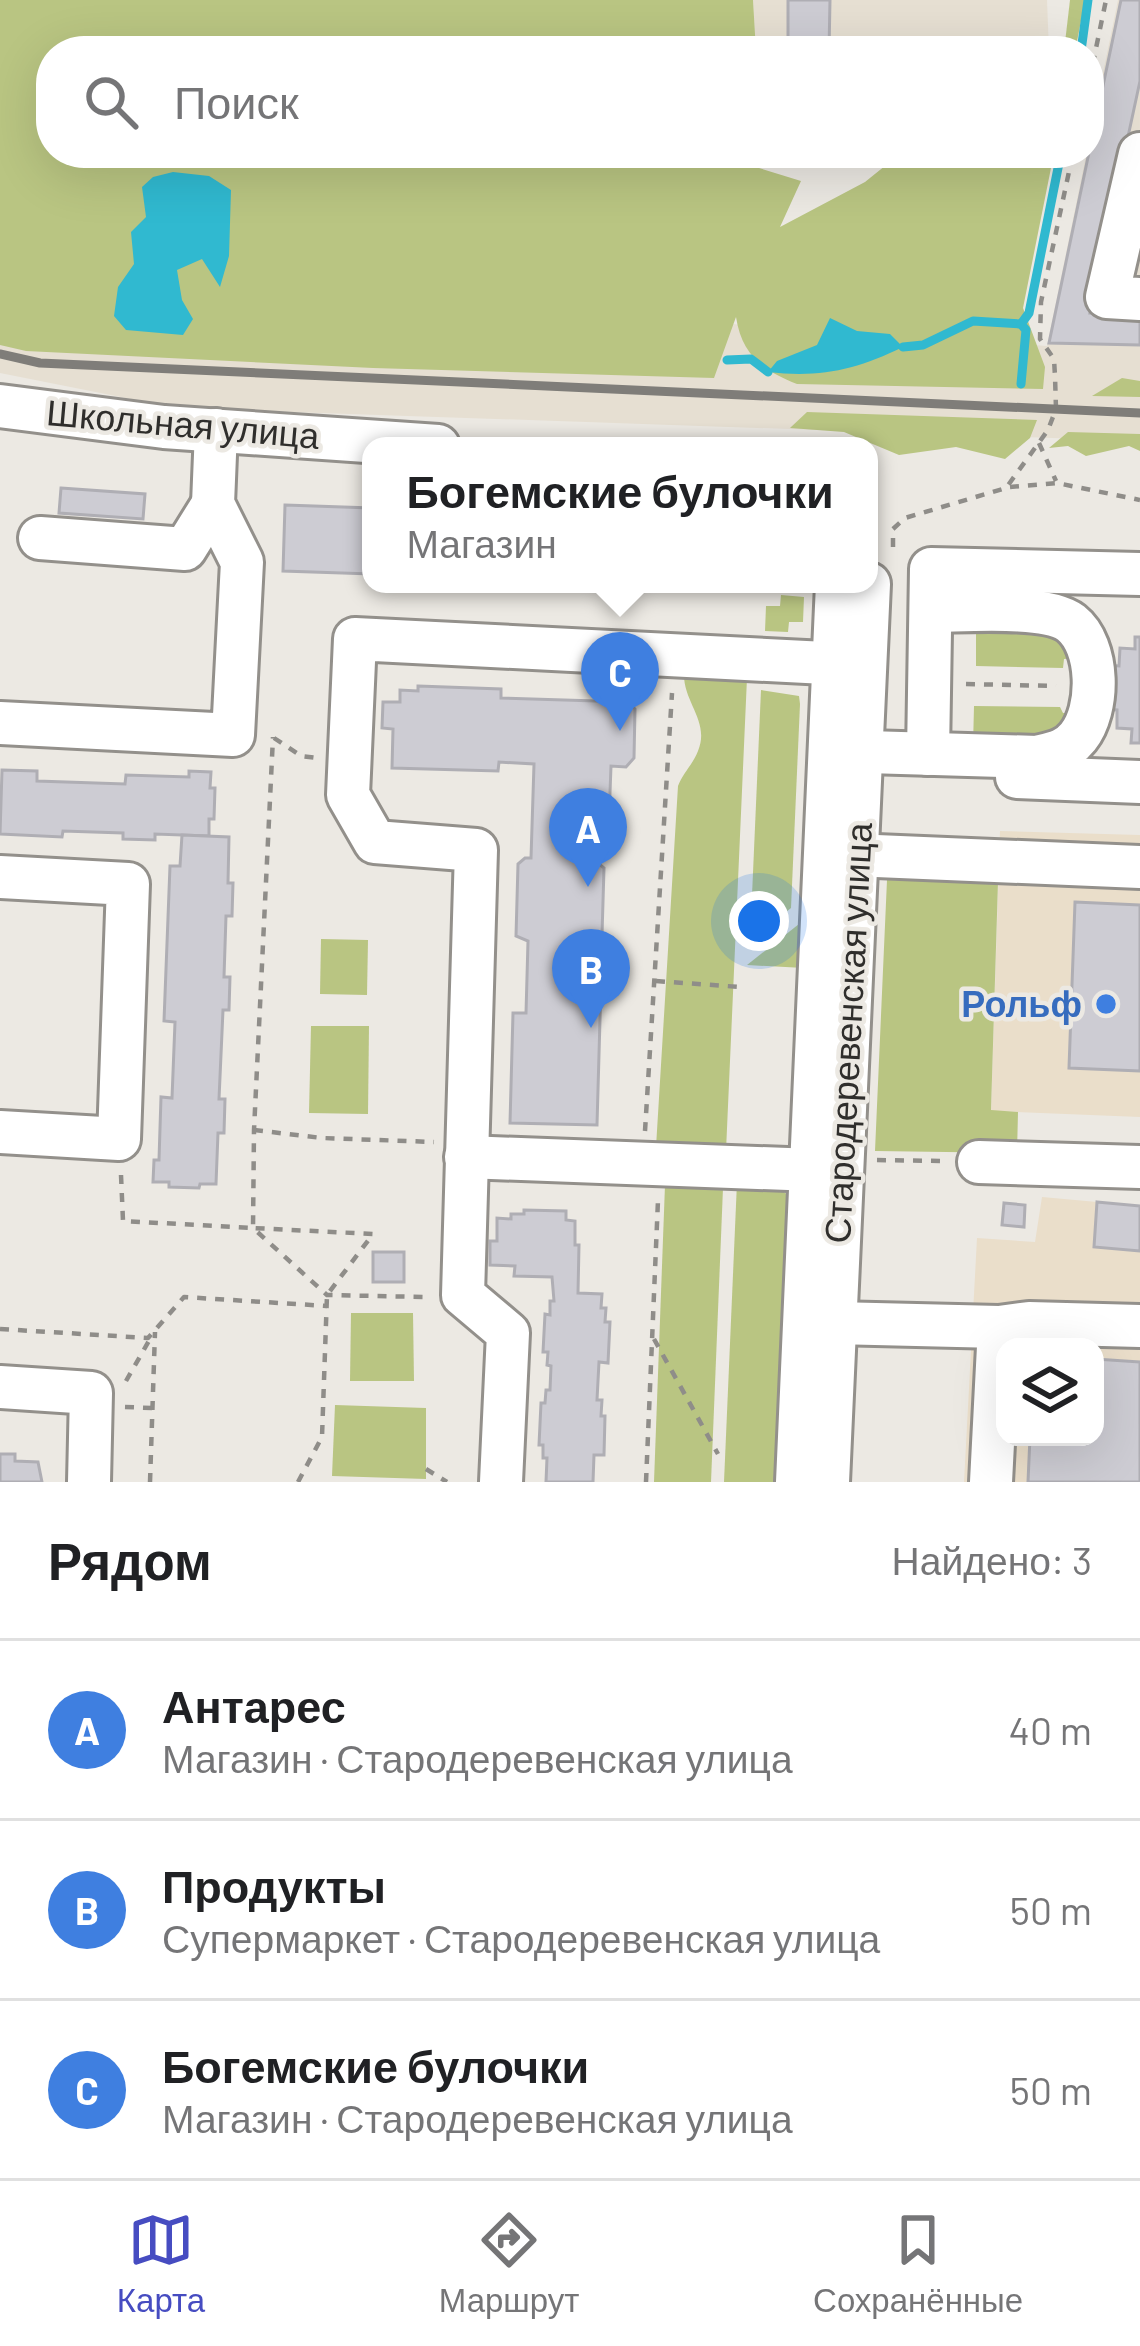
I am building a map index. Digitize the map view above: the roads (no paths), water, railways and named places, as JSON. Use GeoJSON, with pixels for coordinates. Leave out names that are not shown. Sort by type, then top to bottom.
{"type":"FeatureCollection","features":[{"type":"Feature","properties":{"kind":"street"},"geometry":{"type":"LineString","coordinates":[[1140,154],[1106,297],[1140,299]]}},
{"type":"Feature","properties":{"kind":"street","name":"Школьная улица"},"geometry":{"type":"LineString","coordinates":[[0,406],[362,465]]}},
{"type":"Feature","properties":{"kind":"street","name":"Школьная улица"},"geometry":{"type":"LineString","coordinates":[[0,432],[216,444],[362,445]]}},
{"type":"Feature","properties":{"kind":"street"},"geometry":{"type":"LineString","coordinates":[[40,538],[185,555],[213,504],[216,444]]}},
{"type":"Feature","properties":{"kind":"street"},"geometry":{"type":"LineString","coordinates":[[0,723],[233,735],[242,562],[213,504]]}},
{"type":"Feature","properties":{"kind":"street"},"geometry":{"type":"LineString","coordinates":[[846,752],[1037,757],[1062,751],[1080,736],[1089,710],[1092,662],[1086,641],[1069,621],[931,590],[878,566]]}},
{"type":"Feature","properties":{"kind":"street"},"geometry":{"type":"LineString","coordinates":[[931,590],[1140,574]]}},
{"type":"Feature","properties":{"kind":"street"},"geometry":{"type":"LineString","coordinates":[[931,590],[930,683],[947,754],[982,775],[1140,782]]}},
{"type":"Feature","properties":{"kind":"street","name":"Стародеревенская улица"},"geometry":{"type":"LineString","coordinates":[[838,593],[850,665]]}},
{"type":"Feature","properties":{"kind":"street","name":"Стародеревенская улица"},"geometry":{"type":"LineString","coordinates":[[828,1482],[839,1167],[841,854],[850,665],[867,593]]}},
{"type":"Feature","properties":{"kind":"street"},"geometry":{"type":"LineString","coordinates":[[501,1482],[508,1334],[463,1294],[476,850],[375,842],[348,795],[355,639],[850,665]]}},
{"type":"Feature","properties":{"kind":"street"},"geometry":{"type":"LineString","coordinates":[[841,854],[1140,866]]}},
{"type":"Feature","properties":{"kind":"street"},"geometry":{"type":"LineString","coordinates":[[0,877],[128,884],[119,1139],[0,1132]]}},
{"type":"Feature","properties":{"kind":"street"},"geometry":{"type":"LineString","coordinates":[[466,1157],[651,1167],[839,1167]]}},
{"type":"Feature","properties":{"kind":"street"},"geometry":{"type":"LineString","coordinates":[[979,1162],[1140,1167]]}},
{"type":"Feature","properties":{"kind":"street","name":"Стародеревенская улица"},"geometry":{"type":"LineString","coordinates":[[797,1482],[839,1167]]}},
{"type":"Feature","properties":{"kind":"street"},"geometry":{"type":"LineString","coordinates":[[834,1323],[1140,1326]]}},
{"type":"Feature","properties":{"kind":"street"},"geometry":{"type":"LineString","coordinates":[[991,1482],[999,1327]]}},
{"type":"Feature","properties":{"kind":"street"},"geometry":{"type":"LineString","coordinates":[[0,1387],[92,1393],[88,1482]]}},
{"type":"Feature","properties":{"kind":"water"},"geometry":{"type":"Polygon","coordinates":[[[173,172],[209,176],[231,190],[229,256],[220,287],[202,259],[177,270],[182,300],[193,319],[183,335],[126,330],[114,316],[118,287],[134,264],[131,232],[146,217],[142,187],[153,177],[173,172]]]}},
{"type":"Feature","properties":{"kind":"water"},"geometry":{"type":"Polygon","coordinates":[[[830,318],[857,331],[890,334],[903,347],[837,370],[768,372],[777,361],[817,345],[830,318]]]}},
{"type":"Feature","properties":{"kind":"waterway"},"geometry":{"type":"LineString","coordinates":[[1083,36],[1088,0]]}},
{"type":"Feature","properties":{"kind":"waterway"},"geometry":{"type":"LineString","coordinates":[[1021,384],[1026,330],[1021,324],[1029,313],[1058,168]]}},
{"type":"Feature","properties":{"kind":"waterway"},"geometry":{"type":"LineString","coordinates":[[903,347],[923,345],[973,321],[1021,324]]}},
{"type":"Feature","properties":{"kind":"waterway"},"geometry":{"type":"LineString","coordinates":[[727,360],[751,359],[768,372]]}},
{"type":"Feature","properties":{"kind":"railway"},"geometry":{"type":"LineString","coordinates":[[0,354],[40,363],[1140,413]]}},
{"type":"Feature","properties":{"kind":"place","name":"Богемские булочки"},"geometry":{"type":"Point","coordinates":[620,731]}},
{"type":"Feature","properties":{"kind":"place","name":"Антарес"},"geometry":{"type":"Point","coordinates":[588,887]}},
{"type":"Feature","properties":{"kind":"place","name":"Рольф"},"geometry":{"type":"Point","coordinates":[1106,1004]}},
{"type":"Feature","properties":{"kind":"place","name":"Продукты"},"geometry":{"type":"Point","coordinates":[591,1028]}}]}
